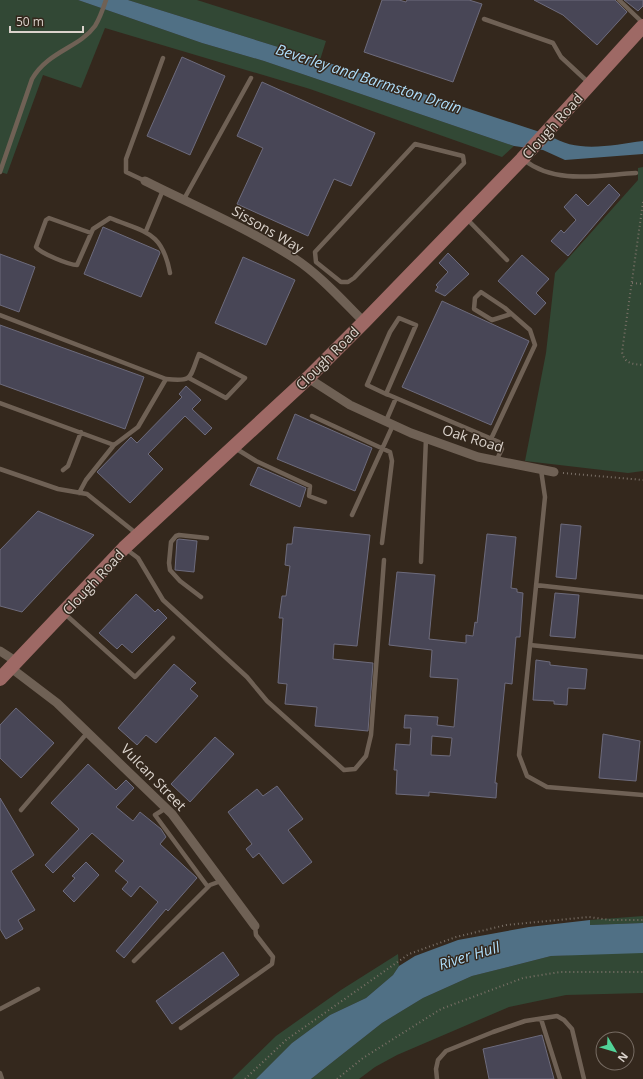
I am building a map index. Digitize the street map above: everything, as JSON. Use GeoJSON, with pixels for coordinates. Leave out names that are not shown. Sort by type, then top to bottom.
{"type":"FeatureCollection","features":[{"type":"Feature","properties":{"kind":"main road","name":"Clough Road"},"geometry":{"type":"LineString","coordinates":[[0,679],[124,548],[308,378],[364,322],[525,156],[643,25]]}},
{"type":"Feature","properties":{"kind":"street","name":"Sissons Way"},"geometry":{"type":"LineString","coordinates":[[145,181],[184,199],[295,258],[364,322]]}},
{"type":"Feature","properties":{"kind":"street","name":"Oak Road"},"geometry":{"type":"LineString","coordinates":[[308,378],[350,405],[426,438],[478,457],[554,472]]}},
{"type":"Feature","properties":{"kind":"street","name":"Vulcan Street"},"geometry":{"type":"LineString","coordinates":[[0,651],[88,732],[166,808],[255,926]]}},
{"type":"Feature","properties":{"kind":"lane"},"geometry":{"type":"LineString","coordinates":[[0,172],[32,79],[39,67],[89,32],[101,14],[106,0]]}},
{"type":"Feature","properties":{"kind":"lane"},"geometry":{"type":"LineString","coordinates":[[619,0],[643,25]]}},
{"type":"Feature","properties":{"kind":"lane"},"geometry":{"type":"LineString","coordinates":[[484,19],[553,43],[561,57],[590,84]]}},
{"type":"Feature","properties":{"kind":"lane"},"geometry":{"type":"LineString","coordinates":[[145,181],[126,172],[126,159],[163,58]]}},
{"type":"Feature","properties":{"kind":"lane"},"geometry":{"type":"LineString","coordinates":[[184,199],[251,78]]}},
{"type":"Feature","properties":{"kind":"lane"},"geometry":{"type":"LineString","coordinates":[[415,144],[463,156],[464,163],[354,278],[348,282],[341,282],[328,273],[316,262],[315,252],[415,144]]}},
{"type":"Feature","properties":{"kind":"lane"},"geometry":{"type":"LineString","coordinates":[[525,156],[532,167],[555,176],[572,177],[636,173]]}},
{"type":"Feature","properties":{"kind":"lane"},"geometry":{"type":"LineString","coordinates":[[146,231],[163,190]]}},
{"type":"Feature","properties":{"kind":"lane"},"geometry":{"type":"LineString","coordinates":[[91,233],[50,218],[46,220],[36,247],[55,258],[77,265],[93,229],[110,218],[146,231],[160,243],[167,257],[170,273]]}},
{"type":"Feature","properties":{"kind":"lane"},"geometry":{"type":"LineString","coordinates":[[466,218],[507,260]]}},
{"type":"Feature","properties":{"kind":"lane"},"geometry":{"type":"LineString","coordinates":[[320,280],[328,273]]}},
{"type":"Feature","properties":{"kind":"lane"},"geometry":{"type":"LineString","coordinates":[[491,439],[535,345],[530,330],[511,314],[482,292],[475,298],[474,309],[492,320],[511,314]]}},
{"type":"Feature","properties":{"kind":"lane"},"geometry":{"type":"LineString","coordinates":[[0,315],[166,379],[184,381],[189,378],[199,354],[245,378],[226,398],[189,378]]}},
{"type":"Feature","properties":{"kind":"lane"},"geometry":{"type":"LineString","coordinates":[[386,394],[416,325],[399,318],[390,332],[367,385],[386,394],[499,442],[502,449],[496,461]]}},
{"type":"Feature","properties":{"kind":"lane"},"geometry":{"type":"LineString","coordinates":[[79,493],[86,480],[114,445],[138,427],[166,379]]}},
{"type":"Feature","properties":{"kind":"lane"},"geometry":{"type":"LineString","coordinates":[[352,515],[382,447],[396,398]]}},
{"type":"Feature","properties":{"kind":"lane"},"geometry":{"type":"LineString","coordinates":[[0,403],[114,445]]}},
{"type":"Feature","properties":{"kind":"lane"},"geometry":{"type":"LineString","coordinates":[[312,416],[390,452],[392,461],[382,543]]}},
{"type":"Feature","properties":{"kind":"lane"},"geometry":{"type":"LineString","coordinates":[[63,470],[68,466],[81,432]]}},
{"type":"Feature","properties":{"kind":"lane"},"geometry":{"type":"LineString","coordinates":[[421,562],[426,438]]}},
{"type":"Feature","properties":{"kind":"lane"},"geometry":{"type":"LineString","coordinates":[[234,447],[256,461],[310,486],[308,496],[326,502]]}},
{"type":"Feature","properties":{"kind":"lane"},"geometry":{"type":"LineString","coordinates":[[0,469],[58,489],[87,494],[138,535]]}},
{"type":"Feature","properties":{"kind":"lane"},"geometry":{"type":"LineString","coordinates":[[541,470],[545,497],[519,755],[527,776],[547,787],[643,795]]}},
{"type":"Feature","properties":{"kind":"lane"},"geometry":{"type":"LineString","coordinates":[[201,597],[180,581],[170,570],[169,563],[171,542],[176,536],[179,535],[207,538]]}},
{"type":"Feature","properties":{"kind":"lane"},"geometry":{"type":"LineString","coordinates":[[124,548],[138,558],[163,600],[247,677],[266,701],[344,770],[355,769],[366,756],[371,735],[384,560]]}},
{"type":"Feature","properties":{"kind":"lane"},"geometry":{"type":"LineString","coordinates":[[536,585],[643,597]]}},
{"type":"Feature","properties":{"kind":"lane"},"geometry":{"type":"LineString","coordinates":[[64,612],[135,677],[173,638]]}},
{"type":"Feature","properties":{"kind":"lane"},"geometry":{"type":"LineString","coordinates":[[530,645],[643,657]]}},
{"type":"Feature","properties":{"kind":"lane"},"geometry":{"type":"LineString","coordinates":[[21,810],[88,732]]}},
{"type":"Feature","properties":{"kind":"lane"},"geometry":{"type":"LineString","coordinates":[[166,808],[154,815],[208,887]]}},
{"type":"Feature","properties":{"kind":"lane"},"geometry":{"type":"LineString","coordinates":[[134,961],[208,887],[221,880]]}},
{"type":"Feature","properties":{"kind":"lane"},"geometry":{"type":"LineString","coordinates":[[181,1028],[272,964],[273,957],[256,935],[255,926]]}},
{"type":"Feature","properties":{"kind":"lane"},"geometry":{"type":"LineString","coordinates":[[0,1009],[38,989]]}},
{"type":"Feature","properties":{"kind":"lane"},"geometry":{"type":"LineString","coordinates":[[437,1079],[436,1069],[438,1060],[446,1051],[493,1032],[557,1016],[564,1020],[572,1030],[584,1079]]}},
{"type":"Feature","properties":{"kind":"lane"},"geometry":{"type":"LineString","coordinates":[[541,1019],[560,1079]]}},
{"type":"Feature","properties":{"kind":"lane"},"geometry":{"type":"LineString","coordinates":[[0,1073],[2,1079]]}},
{"type":"Feature","properties":{"kind":"path"},"geometry":{"type":"LineString","coordinates":[[643,203],[622,352],[624,359],[629,364],[643,365]]}},
{"type":"Feature","properties":{"kind":"path"},"geometry":{"type":"LineString","coordinates":[[632,282],[643,284]]}},
{"type":"Feature","properties":{"kind":"path"},"geometry":{"type":"LineString","coordinates":[[554,472],[643,480]]}},
{"type":"Feature","properties":{"kind":"path"},"geometry":{"type":"LineString","coordinates":[[245,1079],[286,1040],[409,954],[456,937],[506,925],[589,917],[610,920],[643,920]]}},
{"type":"Feature","properties":{"kind":"path"},"geometry":{"type":"LineString","coordinates":[[337,1079],[364,1058],[442,1009],[522,978],[560,972],[643,972]]}},
{"type":"Feature","properties":{"kind":"green space"},"geometry":{"type":"Polygon","coordinates":[[[0,0],[78,0],[202,43],[264,61],[514,146],[502,157],[310,89],[105,28],[81,88],[43,75],[7,174],[0,172],[0,0]]]}},
{"type":"Feature","properties":{"kind":"green space"},"geometry":{"type":"Polygon","coordinates":[[[128,0],[197,0],[326,41],[320,60],[128,0]]]}},
{"type":"Feature","properties":{"kind":"green space"},"geometry":{"type":"Polygon","coordinates":[[[643,167],[643,471],[628,473],[525,461],[546,353],[555,273],[638,180],[638,168],[643,167]]]}},
{"type":"Feature","properties":{"kind":"green space"},"geometry":{"type":"Polygon","coordinates":[[[643,916],[643,923],[590,925],[590,920],[643,916]]]}},
{"type":"Feature","properties":{"kind":"green space"},"geometry":{"type":"Polygon","coordinates":[[[643,953],[643,993],[566,995],[509,1007],[397,1055],[375,1067],[359,1079],[311,1079],[382,1023],[423,998],[472,976],[551,956],[643,953]]]}},
{"type":"Feature","properties":{"kind":"green space"},"geometry":{"type":"Polygon","coordinates":[[[398,954],[399,966],[393,975],[366,998],[330,1015],[292,1043],[256,1079],[232,1079],[276,1036],[341,990],[398,954]]]}},
{"type":"Feature","properties":{"kind":"water","name":"Beverley and Barmston Drain"},"geometry":{"type":"Polygon","coordinates":[[[78,0],[128,0],[320,60],[549,135],[571,145],[594,147],[643,141],[643,154],[565,160],[543,150],[514,146],[264,61],[202,43],[78,0]]]}},
{"type":"Feature","properties":{"kind":"water","name":"River Hull"},"geometry":{"type":"Polygon","coordinates":[[[590,920],[590,925],[643,923],[643,953],[551,956],[472,976],[423,998],[382,1023],[311,1079],[256,1079],[292,1043],[330,1015],[366,998],[393,975],[399,966],[415,956],[458,940],[529,927],[590,920]]]}},
{"type":"Feature","properties":{"kind":"building"},"geometry":{"type":"Polygon","coordinates":[[[382,0],[399,0],[406,2],[407,0],[469,0],[482,4],[453,82],[364,52],[382,0]]]}},
{"type":"Feature","properties":{"kind":"building"},"geometry":{"type":"Polygon","coordinates":[[[534,0],[615,0],[627,12],[597,45],[563,15],[534,0]]]}},
{"type":"Feature","properties":{"kind":"building"},"geometry":{"type":"Polygon","coordinates":[[[624,0],[643,0],[643,6],[638,11],[624,0]]]}},
{"type":"Feature","properties":{"kind":"building"},"geometry":{"type":"Polygon","coordinates":[[[182,57],[225,76],[190,155],[147,136],[182,57]]]}},
{"type":"Feature","properties":{"kind":"building"},"geometry":{"type":"Polygon","coordinates":[[[262,82],[375,133],[351,186],[334,179],[308,236],[237,204],[263,148],[237,136],[262,82]]]}},
{"type":"Feature","properties":{"kind":"building"},"geometry":{"type":"Polygon","coordinates":[[[609,184],[620,195],[568,256],[551,241],[561,230],[564,233],[576,220],[564,207],[576,194],[588,206],[609,184]]]}},
{"type":"Feature","properties":{"kind":"building"},"geometry":{"type":"Polygon","coordinates":[[[103,227],[159,251],[160,253],[141,297],[84,274],[103,227]]]}},
{"type":"Feature","properties":{"kind":"building"},"geometry":{"type":"Polygon","coordinates":[[[448,253],[469,274],[445,296],[435,291],[438,287],[436,285],[448,272],[439,263],[448,253]]]}},
{"type":"Feature","properties":{"kind":"building"},"geometry":{"type":"Polygon","coordinates":[[[0,254],[35,267],[19,312],[0,305],[0,254]]]}},
{"type":"Feature","properties":{"kind":"building"},"geometry":{"type":"Polygon","coordinates":[[[522,255],[549,279],[536,293],[546,303],[535,315],[498,281],[522,255]]]}},
{"type":"Feature","properties":{"kind":"building"},"geometry":{"type":"Polygon","coordinates":[[[243,257],[295,280],[266,345],[215,323],[243,257]]]}},
{"type":"Feature","properties":{"kind":"building"},"geometry":{"type":"Polygon","coordinates":[[[442,301],[529,341],[491,425],[402,387],[442,301]]]}},
{"type":"Feature","properties":{"kind":"building"},"geometry":{"type":"Polygon","coordinates":[[[0,325],[144,377],[125,429],[0,384],[0,325]]]}},
{"type":"Feature","properties":{"kind":"building"},"geometry":{"type":"Polygon","coordinates":[[[186,386],[201,400],[192,409],[212,428],[205,435],[185,416],[148,454],[163,469],[130,503],[97,472],[131,437],[137,443],[182,397],[179,394],[186,386]]]}},
{"type":"Feature","properties":{"kind":"building"},"geometry":{"type":"Polygon","coordinates":[[[295,414],[372,448],[355,491],[277,459],[295,414]]]}},
{"type":"Feature","properties":{"kind":"building"},"geometry":{"type":"Polygon","coordinates":[[[258,467],[306,488],[300,507],[250,485],[258,467]]]}},
{"type":"Feature","properties":{"kind":"building"},"geometry":{"type":"Polygon","coordinates":[[[38,511],[94,535],[22,612],[0,606],[0,550],[38,511]]]}},
{"type":"Feature","properties":{"kind":"building"},"geometry":{"type":"Polygon","coordinates":[[[561,524],[581,526],[576,579],[556,577],[561,524]]]}},
{"type":"Feature","properties":{"kind":"building"},"geometry":{"type":"Polygon","coordinates":[[[294,527],[370,535],[357,646],[334,644],[333,659],[373,663],[368,731],[315,726],[317,707],[285,704],[287,684],[278,683],[283,618],[279,618],[282,596],[286,596],[290,566],[285,565],[287,544],[292,544],[294,527]]]}},
{"type":"Feature","properties":{"kind":"building"},"geometry":{"type":"Polygon","coordinates":[[[487,534],[516,537],[511,588],[517,589],[517,592],[523,593],[520,637],[516,637],[512,684],[505,683],[495,783],[497,783],[496,798],[429,792],[429,796],[396,794],[397,770],[394,770],[396,744],[410,745],[411,728],[404,728],[405,715],[438,717],[437,725],[454,727],[458,679],[430,677],[432,650],[389,645],[397,572],[435,575],[429,639],[466,643],[466,635],[473,636],[475,622],[477,623],[487,534]],[[432,736],[431,755],[450,756],[452,738],[432,736]]]}},
{"type":"Feature","properties":{"kind":"building"},"geometry":{"type":"Polygon","coordinates":[[[177,540],[197,541],[194,572],[175,570],[177,540]]]}},
{"type":"Feature","properties":{"kind":"building"},"geometry":{"type":"Polygon","coordinates":[[[555,593],[579,595],[575,638],[550,636],[555,593]]]}},
{"type":"Feature","properties":{"kind":"building"},"geometry":{"type":"Polygon","coordinates":[[[136,594],[155,612],[158,609],[167,618],[132,653],[122,644],[117,649],[99,633],[136,594]]]}},
{"type":"Feature","properties":{"kind":"building"},"geometry":{"type":"Polygon","coordinates":[[[536,660],[550,662],[550,665],[587,669],[585,689],[568,688],[567,705],[554,704],[554,701],[533,700],[536,660]]]}},
{"type":"Feature","properties":{"kind":"building"},"geometry":{"type":"Polygon","coordinates":[[[174,664],[196,683],[190,689],[198,696],[156,743],[146,735],[137,745],[118,728],[174,664]]]}},
{"type":"Feature","properties":{"kind":"building"},"geometry":{"type":"Polygon","coordinates":[[[16,708],[54,743],[21,778],[0,758],[0,725],[16,708]]]}},
{"type":"Feature","properties":{"kind":"building"},"geometry":{"type":"Polygon","coordinates":[[[603,734],[640,741],[636,781],[599,778],[603,734]]]}},
{"type":"Feature","properties":{"kind":"building"},"geometry":{"type":"Polygon","coordinates":[[[215,737],[234,754],[190,802],[171,784],[215,737]]]}},
{"type":"Feature","properties":{"kind":"building"},"geometry":{"type":"Polygon","coordinates":[[[88,764],[116,790],[126,780],[134,788],[116,807],[133,821],[140,812],[161,829],[166,837],[160,844],[197,878],[168,911],[166,909],[124,958],[116,951],[158,902],[140,886],[131,897],[122,889],[128,882],[115,871],[124,861],[92,833],[53,873],[45,865],[79,829],[51,803],[88,764]]]}},
{"type":"Feature","properties":{"kind":"building"},"geometry":{"type":"Polygon","coordinates":[[[277,786],[303,819],[288,830],[312,862],[283,884],[259,853],[253,858],[246,849],[252,844],[228,812],[257,789],[263,796],[277,786]]]}},
{"type":"Feature","properties":{"kind":"building"},"geometry":{"type":"Polygon","coordinates":[[[0,798],[34,855],[11,871],[35,910],[18,920],[23,929],[6,939],[0,929],[0,798]]]}},
{"type":"Feature","properties":{"kind":"building"},"geometry":{"type":"Polygon","coordinates":[[[86,862],[99,875],[74,902],[63,891],[75,878],[72,876],[86,862]]]}},
{"type":"Feature","properties":{"kind":"building"},"geometry":{"type":"Polygon","coordinates":[[[223,952],[239,975],[172,1024],[156,1001],[223,952]]]}},
{"type":"Feature","properties":{"kind":"building"},"geometry":{"type":"Polygon","coordinates":[[[542,1035],[554,1079],[489,1079],[483,1049],[542,1035]]]}}]}
